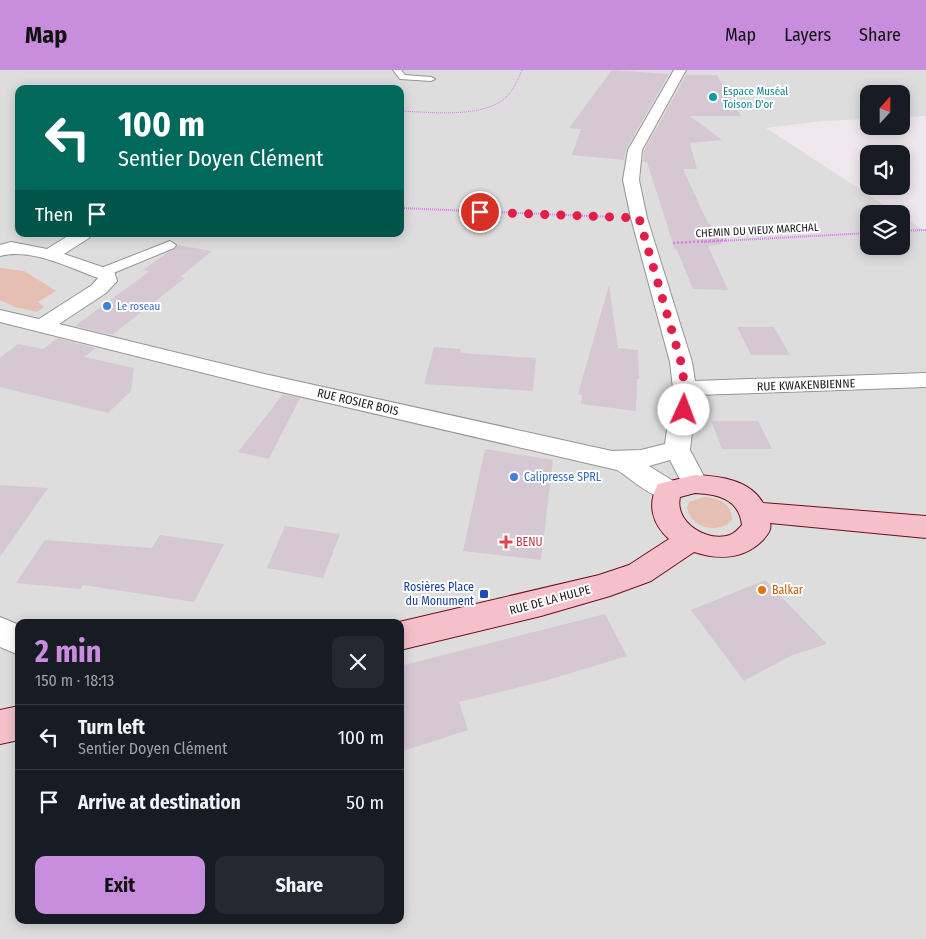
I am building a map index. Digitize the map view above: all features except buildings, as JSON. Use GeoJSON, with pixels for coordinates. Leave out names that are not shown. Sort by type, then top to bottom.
{"type":"FeatureCollection","features":[{"type":"Feature","properties":{"kind":"street"},"geometry":{"type":"LineString","coordinates":[[680,70],[634,150],[631,180],[639,218],[681,362],[685,388],[677,450],[695,484]]}},
{"type":"Feature","properties":{"kind":"street"},"geometry":{"type":"LineString","coordinates":[[50,255],[78,237]]}},
{"type":"Feature","properties":{"kind":"street"},"geometry":{"type":"LineString","coordinates":[[0,251],[11,247],[50,255],[108,275],[107,281],[99,289],[41,327]]}},
{"type":"Feature","properties":{"kind":"street","name":"RUE ROSIER BOIS"},"geometry":{"type":"LineString","coordinates":[[0,316],[610,459],[626,464],[668,491]]}},
{"type":"Feature","properties":{"kind":"street","name":"RUE KWAKENBIENNE"},"geometry":{"type":"LineString","coordinates":[[685,388],[926,380]]}},
{"type":"Feature","properties":{"kind":"street"},"geometry":{"type":"LineString","coordinates":[[610,459],[641,459],[677,450]]}},
{"type":"Feature","properties":{"kind":"street"},"geometry":{"type":"LineString","coordinates":[[695,484],[709,484],[735,491],[745,499],[756,514],[757,528],[747,538],[733,546],[712,546],[690,540],[674,529],[665,516],[662,503],[668,491],[695,484]]}},
{"type":"Feature","properties":{"kind":"street"},"geometry":{"type":"LineString","coordinates":[[756,514],[813,516],[926,527]]}},
{"type":"Feature","properties":{"kind":"street","name":"RUE DE LA HULPE"},"geometry":{"type":"LineString","coordinates":[[404,635],[541,603],[640,573],[690,540]]}},
{"type":"Feature","properties":{"kind":"street"},"geometry":{"type":"LineString","coordinates":[[0,631],[15,639]]}},
{"type":"Feature","properties":{"kind":"street"},"geometry":{"type":"LineString","coordinates":[[0,727],[15,724]]}},
{"type":"Feature","properties":{"kind":"lane"},"geometry":{"type":"LineString","coordinates":[[397,70],[403,77],[431,79]]}},
{"type":"Feature","properties":{"kind":"lane"},"geometry":{"type":"LineString","coordinates":[[102,273],[170,245]]}},
{"type":"Feature","properties":{"kind":"path"},"geometry":{"type":"LineString","coordinates":[[404,111],[457,112],[482,108],[505,99],[522,70]]}},
{"type":"Feature","properties":{"kind":"path"},"geometry":{"type":"LineString","coordinates":[[404,208],[639,218]]}},
{"type":"Feature","properties":{"kind":"path"},"geometry":{"type":"LineString","coordinates":[[910,231],[926,230]]}},
{"type":"Feature","properties":{"kind":"path","name":"CHEMIN DU VIEUX MARCHAL"},"geometry":{"type":"LineString","coordinates":[[647,244],[860,233]]}},
{"type":"Feature","properties":{"kind":"shaded area"},"geometry":{"type":"Polygon","coordinates":[[[0,70],[926,70],[926,116],[910,117],[910,85],[860,85],[860,119],[822,121],[766,128],[860,189],[860,195],[869,195],[884,205],[860,205],[860,255],[910,255],[910,221],[926,231],[926,939],[0,939],[0,70]]]}},
{"type":"Feature","properties":{"kind":"shaded area"},"geometry":{"type":"Polygon","coordinates":[[[0,268],[24,271],[56,291],[38,302],[44,307],[37,312],[15,307],[0,300],[0,268]]]}},
{"type":"Feature","properties":{"kind":"shaded area"},"geometry":{"type":"Polygon","coordinates":[[[704,497],[723,502],[730,509],[732,520],[720,527],[713,528],[699,525],[690,515],[687,508],[689,502],[704,497]]]}},
{"type":"Feature","properties":{"kind":"place","name":"Espace Muséal Toison D'or"},"geometry":{"type":"Point","coordinates":[713,97]}},
{"type":"Feature","properties":{"kind":"place","name":"Le roseau"},"geometry":{"type":"Point","coordinates":[107,306]}},
{"type":"Feature","properties":{"kind":"place","name":"Calipresse SPRL"},"geometry":{"type":"Point","coordinates":[514,477]}},
{"type":"Feature","properties":{"kind":"place","name":"BENU"},"geometry":{"type":"Point","coordinates":[506,542]}},
{"type":"Feature","properties":{"kind":"place","name":"Balkar"},"geometry":{"type":"Point","coordinates":[762,590]}},
{"type":"Feature","properties":{"kind":"place","name":"Rosières Place du Monument"},"geometry":{"type":"Point","coordinates":[484,594]}},
{"type":"Feature","properties":{"kind":"route"},"geometry":{"type":"LineString","coordinates":[[480,212],[639,218],[681,362],[685,388],[684,410]]}}]}
